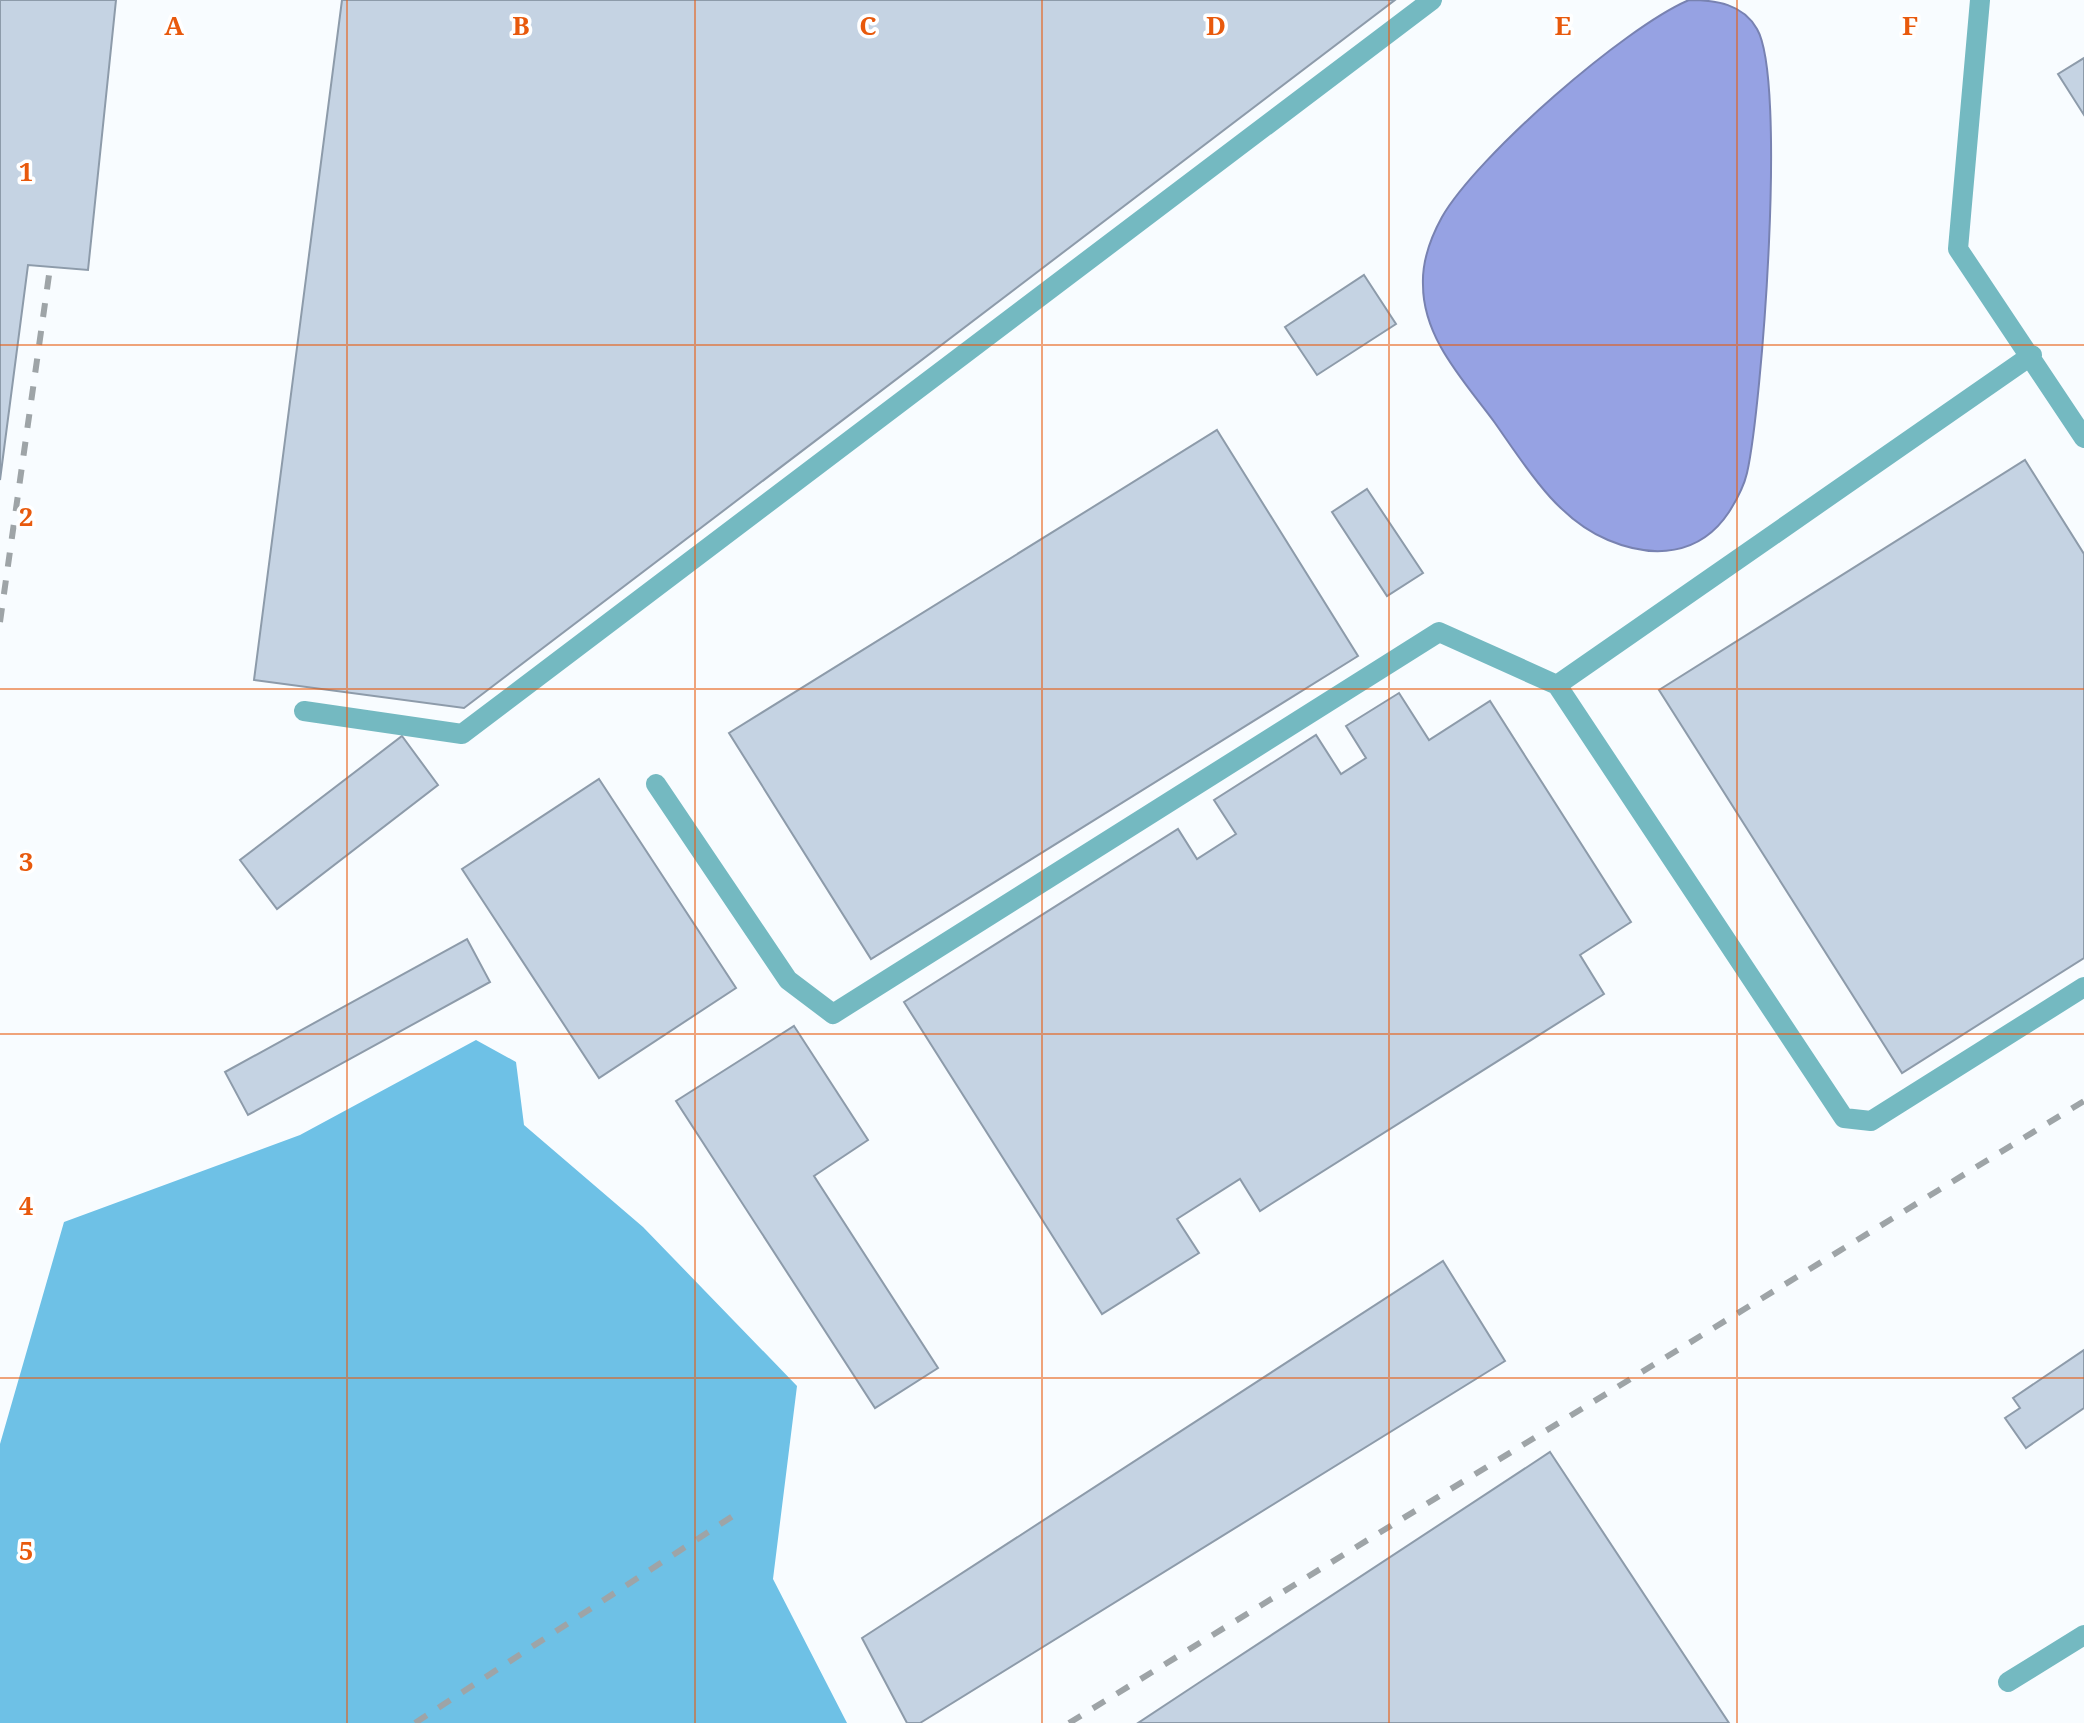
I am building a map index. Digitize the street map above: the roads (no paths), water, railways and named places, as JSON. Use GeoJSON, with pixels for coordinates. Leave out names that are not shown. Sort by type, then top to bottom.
{"type":"FeatureCollection","features":[{"type":"Feature","properties":{"kind":"lane"},"geometry":{"type":"LineString","coordinates":[[304,711],[462,734],[1432,0]]}},
{"type":"Feature","properties":{"kind":"lane"},"geometry":{"type":"LineString","coordinates":[[1980,0],[1958,249],[2032,355],[2084,438]]}},
{"type":"Feature","properties":{"kind":"lane"},"geometry":{"type":"LineString","coordinates":[[1557,685],[2032,355]]}},
{"type":"Feature","properties":{"kind":"lane"},"geometry":{"type":"LineString","coordinates":[[656,784],[788,980],[833,1014],[1439,632],[1557,685],[1844,1118],[1871,1121],[2084,987]]}},
{"type":"Feature","properties":{"kind":"lane"},"geometry":{"type":"LineString","coordinates":[[2008,1682],[2084,1635]]}},
{"type":"Feature","properties":{"kind":"railway"},"geometry":{"type":"LineString","coordinates":[[0,622],[50,268]]}},
{"type":"Feature","properties":{"kind":"railway"},"geometry":{"type":"LineString","coordinates":[[1069,1723],[2084,1101]]}},
{"type":"Feature","properties":{"kind":"railway"},"geometry":{"type":"LineString","coordinates":[[415,1723],[739,1512]]}}]}
